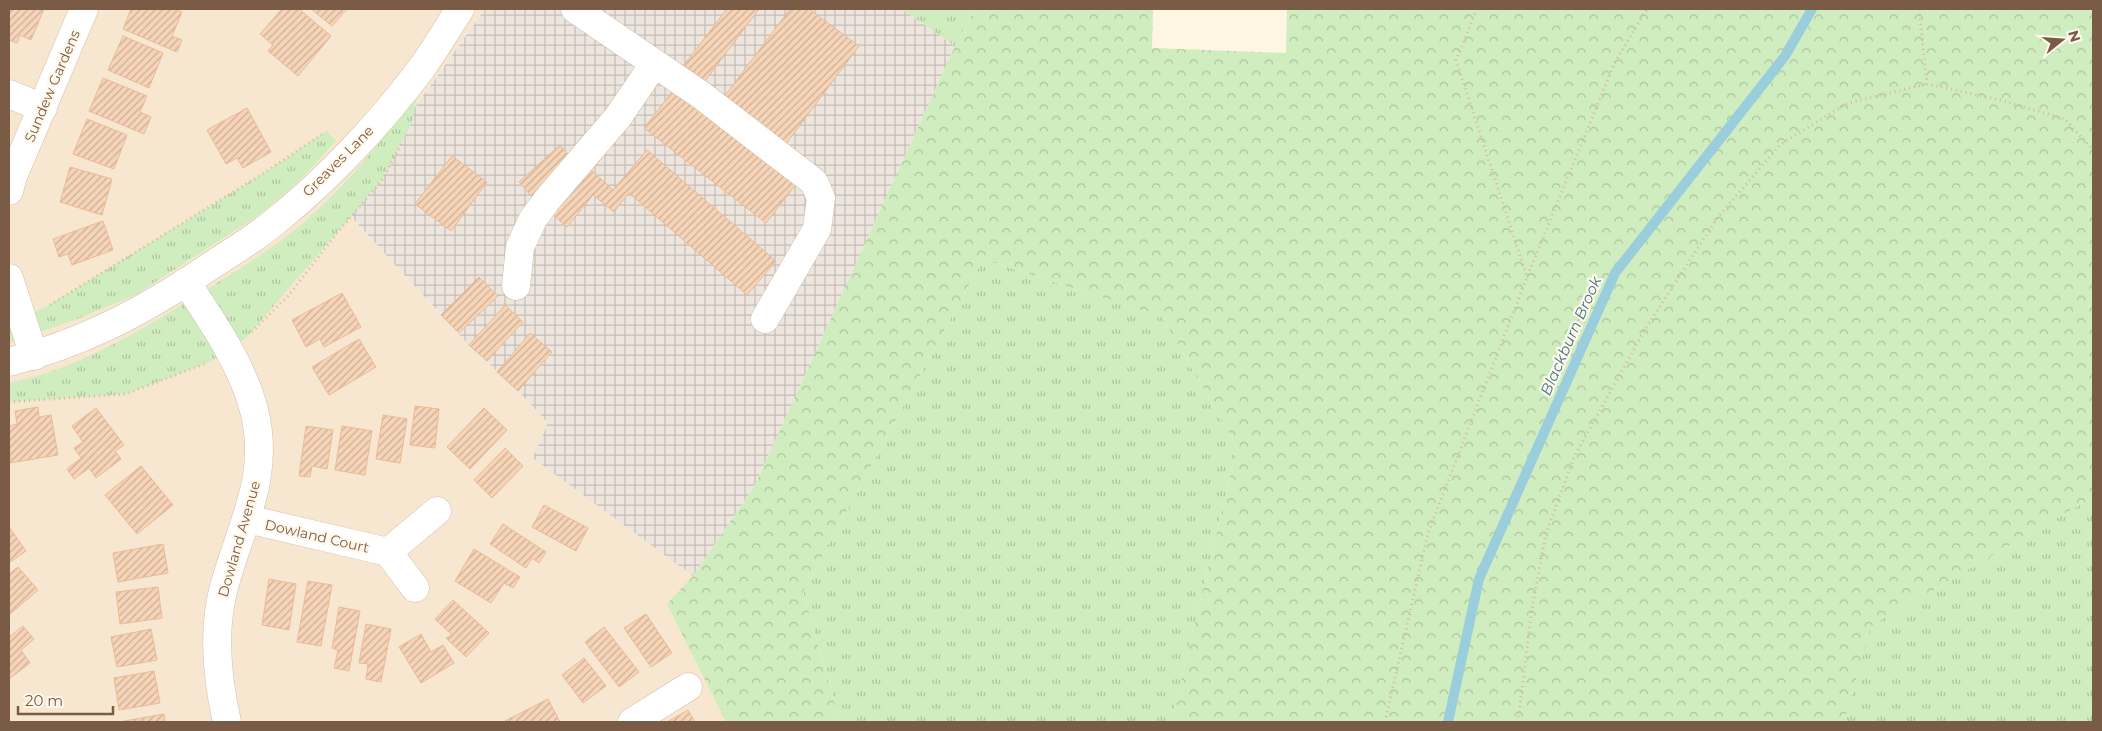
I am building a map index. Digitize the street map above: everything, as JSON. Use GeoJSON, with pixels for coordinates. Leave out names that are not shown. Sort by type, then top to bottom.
{"type":"FeatureCollection","features":[{"type":"Feature","properties":{"kind":"street","name":"Sundew Gardens"},"geometry":{"type":"LineString","coordinates":[[9,190],[13,176],[84,9]]}},
{"type":"Feature","properties":{"kind":"street","name":"Greaves Lane"},"geometry":{"type":"LineString","coordinates":[[21,359],[82,339],[120,322],[186,282],[271,225],[328,175],[384,114],[421,69],[460,9]]}},
{"type":"Feature","properties":{"kind":"street"},"geometry":{"type":"LineString","coordinates":[[575,9],[700,95],[814,182],[821,198],[817,229],[765,319]]}},
{"type":"Feature","properties":{"kind":"street"},"geometry":{"type":"LineString","coordinates":[[516,286],[520,247],[533,220],[547,200],[618,117],[654,64]]}},
{"type":"Feature","properties":{"kind":"street"},"geometry":{"type":"LineString","coordinates":[[9,94],[43,108]]}},
{"type":"Feature","properties":{"kind":"street"},"geometry":{"type":"LineString","coordinates":[[9,278],[22,321],[21,359]]}},
{"type":"Feature","properties":{"kind":"street","name":"Dowland Avenue"},"geometry":{"type":"LineString","coordinates":[[186,282],[228,351],[244,382],[254,410],[258,433],[259,462],[256,489],[224,587],[218,618],[216,659],[227,722]]}},
{"type":"Feature","properties":{"kind":"street","name":"Dowland Court"},"geometry":{"type":"LineString","coordinates":[[388,552],[437,511]]}},
{"type":"Feature","properties":{"kind":"street","name":"Dowland Court"},"geometry":{"type":"LineString","coordinates":[[247,519],[388,552],[415,588]]}},
{"type":"Feature","properties":{"kind":"street"},"geometry":{"type":"LineString","coordinates":[[632,722],[688,688]]}},
{"type":"Feature","properties":{"kind":"path"},"geometry":{"type":"LineString","coordinates":[[1477,9],[1456,60],[1528,277]]}},
{"type":"Feature","properties":{"kind":"path"},"geometry":{"type":"LineString","coordinates":[[1385,722],[1428,533],[1528,277],[1615,62],[1647,9]]}},
{"type":"Feature","properties":{"kind":"path"},"geometry":{"type":"LineString","coordinates":[[1919,9],[1927,84]]}},
{"type":"Feature","properties":{"kind":"path"},"geometry":{"type":"LineString","coordinates":[[1518,722],[1532,608],[1546,534],[1574,457],[1646,328],[1702,241],[1718,217],[1781,144],[1848,103],[1927,84],[2000,100],[2065,120],[2093,150]]}},
{"type":"Feature","properties":{"kind":"path"},"geometry":{"type":"LineString","coordinates":[[22,321],[259,176],[327,131]]}},
{"type":"Feature","properties":{"kind":"path"},"geometry":{"type":"LineString","coordinates":[[9,402],[126,394],[207,363],[228,351],[248,336],[288,296],[338,232],[383,179],[404,138]]}},
{"type":"Feature","properties":{"kind":"shaded area"},"geometry":{"type":"Polygon","coordinates":[[[9,9],[485,9],[343,208],[469,345],[518,391],[548,423],[534,458],[693,576],[668,604],[726,722],[9,722],[9,9]]]}},
{"type":"Feature","properties":{"kind":"shaded area"},"geometry":{"type":"Polygon","coordinates":[[[485,9],[902,9],[955,46],[754,487],[693,576],[533,458],[548,423],[518,391],[469,345],[343,208],[485,9]]]}},
{"type":"Feature","properties":{"kind":"green space"},"geometry":{"type":"Polygon","coordinates":[[[902,9],[975,9],[955,46],[902,9]]]}},
{"type":"Feature","properties":{"kind":"green space"},"geometry":{"type":"Polygon","coordinates":[[[975,9],[1153,9],[1152,48],[1286,53],[1287,9],[2093,9],[2093,497],[1871,626],[1844,722],[1171,722],[1237,447],[1162,317],[983,259],[803,592],[840,722],[726,722],[667,604],[693,576],[754,487],[955,46],[975,9]]]}},
{"type":"Feature","properties":{"kind":"green space"},"geometry":{"type":"Polygon","coordinates":[[[417,95],[412,122],[383,179],[248,336],[228,351],[207,363],[126,394],[9,402],[9,383],[37,376],[64,366],[118,342],[195,297],[280,242],[341,187],[417,95]]]}},
{"type":"Feature","properties":{"kind":"green space"},"geometry":{"type":"Polygon","coordinates":[[[327,131],[336,141],[299,181],[259,215],[135,295],[80,318],[9,343],[9,322],[44,308],[259,176],[327,131]]]}},
{"type":"Feature","properties":{"kind":"green space"},"geometry":{"type":"Polygon","coordinates":[[[983,259],[1162,317],[1237,447],[1171,722],[840,722],[803,592],[983,259]]]}},
{"type":"Feature","properties":{"kind":"green space"},"geometry":{"type":"Polygon","coordinates":[[[2093,497],[2093,722],[1844,722],[1870,626],[2093,497]]]}},
{"type":"Feature","properties":{"kind":"building"},"geometry":{"type":"Polygon","coordinates":[[[9,9],[44,9],[31,40],[20,35],[17,43],[9,40],[9,9]]]}},
{"type":"Feature","properties":{"kind":"building"},"geometry":{"type":"Polygon","coordinates":[[[131,9],[174,9],[182,12],[172,36],[182,40],[177,52],[123,29],[131,9]]]}},
{"type":"Feature","properties":{"kind":"building"},"geometry":{"type":"Polygon","coordinates":[[[282,9],[299,9],[331,36],[298,76],[268,51],[273,45],[260,34],[282,9]]]}},
{"type":"Feature","properties":{"kind":"building"},"geometry":{"type":"Polygon","coordinates":[[[311,9],[347,9],[332,26],[311,9]]]}},
{"type":"Feature","properties":{"kind":"building"},"geometry":{"type":"Polygon","coordinates":[[[727,9],[759,9],[705,81],[684,65],[727,9]]]}},
{"type":"Feature","properties":{"kind":"building"},"geometry":{"type":"Polygon","coordinates":[[[790,9],[809,9],[859,46],[786,144],[724,97],[790,9]]]}},
{"type":"Feature","properties":{"kind":"building"},"geometry":{"type":"Polygon","coordinates":[[[123,36],[163,53],[149,88],[108,70],[123,36]]]}},
{"type":"Feature","properties":{"kind":"building"},"geometry":{"type":"Polygon","coordinates":[[[103,78],[147,96],[140,112],[151,117],[144,134],[89,111],[103,78]]]}},
{"type":"Feature","properties":{"kind":"building"},"geometry":{"type":"Polygon","coordinates":[[[675,88],[797,183],[766,223],[644,128],[675,88]]]}},
{"type":"Feature","properties":{"kind":"building"},"geometry":{"type":"Polygon","coordinates":[[[247,108],[271,152],[243,168],[237,158],[226,164],[207,130],[247,108]]]}},
{"type":"Feature","properties":{"kind":"building"},"geometry":{"type":"Polygon","coordinates":[[[87,119],[127,135],[114,169],[73,154],[87,119]]]}},
{"type":"Feature","properties":{"kind":"building"},"geometry":{"type":"Polygon","coordinates":[[[560,145],[574,161],[533,198],[519,182],[560,145]]]}},
{"type":"Feature","properties":{"kind":"building"},"geometry":{"type":"Polygon","coordinates":[[[647,150],[776,261],[747,295],[629,193],[614,212],[593,195],[567,227],[551,213],[589,168],[613,190],[647,150]]]}},
{"type":"Feature","properties":{"kind":"building"},"geometry":{"type":"Polygon","coordinates":[[[452,156],[487,182],[451,231],[415,204],[452,156]]]}},
{"type":"Feature","properties":{"kind":"building"},"geometry":{"type":"Polygon","coordinates":[[[70,167],[112,179],[102,215],[60,202],[70,167]]]}},
{"type":"Feature","properties":{"kind":"building"},"geometry":{"type":"Polygon","coordinates":[[[103,221],[113,250],[72,265],[68,254],[59,257],[53,239],[103,221]]]}},
{"type":"Feature","properties":{"kind":"building"},"geometry":{"type":"Polygon","coordinates":[[[479,277],[498,296],[459,333],[441,315],[479,277]]]}},
{"type":"Feature","properties":{"kind":"building"},"geometry":{"type":"Polygon","coordinates":[[[342,293],[361,327],[324,347],[320,339],[306,347],[292,320],[342,293]]]}},
{"type":"Feature","properties":{"kind":"building"},"geometry":{"type":"Polygon","coordinates":[[[505,305],[523,322],[487,361],[469,345],[505,305]]]}},
{"type":"Feature","properties":{"kind":"building"},"geometry":{"type":"Polygon","coordinates":[[[530,333],[552,352],[518,391],[497,372],[530,333]]]}},
{"type":"Feature","properties":{"kind":"building"},"geometry":{"type":"Polygon","coordinates":[[[359,339],[376,367],[329,395],[312,367],[359,339]]]}},
{"type":"Feature","properties":{"kind":"building"},"geometry":{"type":"Polygon","coordinates":[[[415,406],[439,409],[435,448],[410,445],[415,406]]]}},
{"type":"Feature","properties":{"kind":"building"},"geometry":{"type":"Polygon","coordinates":[[[38,407],[39,417],[51,415],[58,455],[10,463],[9,426],[17,424],[15,411],[38,407]]]}},
{"type":"Feature","properties":{"kind":"building"},"geometry":{"type":"Polygon","coordinates":[[[96,408],[124,445],[115,451],[121,459],[96,478],[89,468],[74,479],[67,469],[81,458],[74,448],[83,442],[72,426],[96,408]]]}},
{"type":"Feature","properties":{"kind":"building"},"geometry":{"type":"Polygon","coordinates":[[[484,408],[507,430],[470,469],[447,447],[484,408]]]}},
{"type":"Feature","properties":{"kind":"building"},"geometry":{"type":"Polygon","coordinates":[[[383,415],[407,419],[400,463],[376,459],[383,415]]]}},
{"type":"Feature","properties":{"kind":"building"},"geometry":{"type":"Polygon","coordinates":[[[306,426],[333,430],[327,469],[312,466],[310,477],[299,476],[306,426]]]}},
{"type":"Feature","properties":{"kind":"building"},"geometry":{"type":"Polygon","coordinates":[[[342,426],[372,431],[365,475],[335,470],[342,426]]]}},
{"type":"Feature","properties":{"kind":"building"},"geometry":{"type":"Polygon","coordinates":[[[505,448],[523,466],[492,498],[474,480],[505,448]]]}},
{"type":"Feature","properties":{"kind":"building"},"geometry":{"type":"Polygon","coordinates":[[[141,466],[173,505],[137,534],[105,495],[141,466]]]}},
{"type":"Feature","properties":{"kind":"building"},"geometry":{"type":"Polygon","coordinates":[[[544,505],[588,528],[576,551],[532,527],[544,505]]]}},
{"type":"Feature","properties":{"kind":"building"},"geometry":{"type":"Polygon","coordinates":[[[503,524],[546,552],[539,563],[532,558],[526,568],[490,544],[503,524]]]}},
{"type":"Feature","properties":{"kind":"building"},"geometry":{"type":"Polygon","coordinates":[[[9,527],[26,551],[9,563],[9,527]]]}},
{"type":"Feature","properties":{"kind":"building"},"geometry":{"type":"Polygon","coordinates":[[[163,544],[168,573],[118,582],[113,553],[163,544]]]}},
{"type":"Feature","properties":{"kind":"building"},"geometry":{"type":"Polygon","coordinates":[[[474,549],[520,577],[513,588],[504,583],[491,603],[455,581],[474,549]]]}},
{"type":"Feature","properties":{"kind":"building"},"geometry":{"type":"Polygon","coordinates":[[[18,567],[38,590],[9,615],[9,574],[18,567]]]}},
{"type":"Feature","properties":{"kind":"building"},"geometry":{"type":"Polygon","coordinates":[[[269,579],[296,584],[289,630],[262,625],[269,579]]]}},
{"type":"Feature","properties":{"kind":"building"},"geometry":{"type":"Polygon","coordinates":[[[308,581],[332,585],[321,646],[297,642],[308,581]]]}},
{"type":"Feature","properties":{"kind":"building"},"geometry":{"type":"Polygon","coordinates":[[[158,587],[162,618],[120,624],[116,592],[158,587]]]}},
{"type":"Feature","properties":{"kind":"building"},"geometry":{"type":"Polygon","coordinates":[[[453,600],[489,633],[466,657],[446,638],[452,635],[435,619],[453,600]]]}},
{"type":"Feature","properties":{"kind":"building"},"geometry":{"type":"Polygon","coordinates":[[[339,607],[360,611],[349,671],[334,668],[338,650],[332,648],[339,607]]]}},
{"type":"Feature","properties":{"kind":"building"},"geometry":{"type":"Polygon","coordinates":[[[646,614],[672,653],[651,667],[624,628],[646,614]]]}},
{"type":"Feature","properties":{"kind":"building"},"geometry":{"type":"Polygon","coordinates":[[[366,624],[391,629],[381,682],[366,679],[368,664],[359,663],[366,624]]]}},
{"type":"Feature","properties":{"kind":"building"},"geometry":{"type":"Polygon","coordinates":[[[23,626],[34,639],[21,650],[30,663],[9,679],[9,637],[23,626]]]}},
{"type":"Feature","properties":{"kind":"building"},"geometry":{"type":"Polygon","coordinates":[[[604,627],[639,672],[619,687],[585,642],[604,627]]]}},
{"type":"Feature","properties":{"kind":"building"},"geometry":{"type":"Polygon","coordinates":[[[151,629],[157,660],[117,667],[111,637],[151,629]]]}},
{"type":"Feature","properties":{"kind":"building"},"geometry":{"type":"Polygon","coordinates":[[[421,634],[431,652],[443,645],[454,663],[421,683],[399,647],[421,634]]]}},
{"type":"Feature","properties":{"kind":"building"},"geometry":{"type":"Polygon","coordinates":[[[584,658],[606,686],[583,703],[562,675],[584,658]]]}},
{"type":"Feature","properties":{"kind":"building"},"geometry":{"type":"Polygon","coordinates":[[[154,671],[160,703],[119,710],[114,678],[154,671]]]}},
{"type":"Feature","properties":{"kind":"building"},"geometry":{"type":"Polygon","coordinates":[[[548,699],[560,722],[503,722],[548,699]]]}},
{"type":"Feature","properties":{"kind":"building"},"geometry":{"type":"Polygon","coordinates":[[[688,710],[695,722],[667,722],[688,710]]]}},
{"type":"Feature","properties":{"kind":"building"},"geometry":{"type":"Polygon","coordinates":[[[164,714],[165,722],[119,722],[164,714]]]}},
{"type":"Feature","properties":{"kind":"waterway","name":"Blackburn Brook"},"geometry":{"type":"LineString","coordinates":[[1448,722],[1479,579],[1615,273],[1785,56],[1812,9]]}}]}
